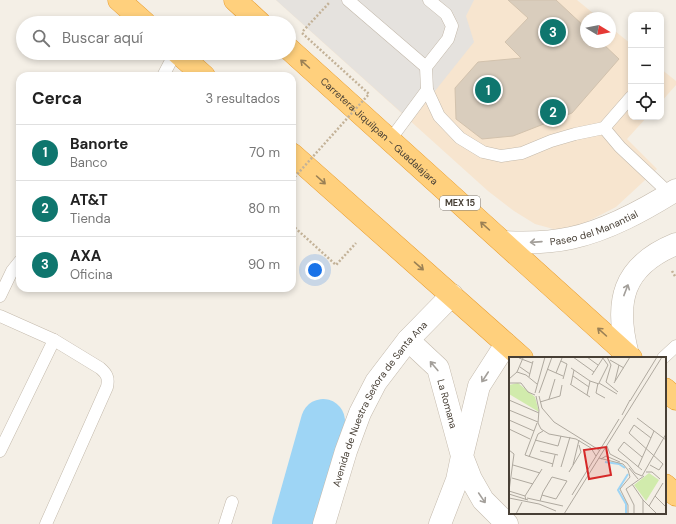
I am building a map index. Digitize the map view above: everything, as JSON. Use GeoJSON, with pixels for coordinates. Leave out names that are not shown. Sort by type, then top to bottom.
{"type":"FeatureCollection","features":[{"type":"Feature","properties":{"kind":"highway"},"geometry":{"type":"LineString","coordinates":[[119,0],[137,16]]}},
{"type":"Feature","properties":{"kind":"highway"},"geometry":{"type":"LineString","coordinates":[[235,0],[252,16]]}},
{"type":"Feature","properties":{"kind":"highway","name":"Carretera Jiquilpan - Guadalajara"},"geometry":{"type":"LineString","coordinates":[[296,42],[390,140],[629,357]]}},
{"type":"Feature","properties":{"kind":"highway"},"geometry":{"type":"LineString","coordinates":[[185,60],[199,72]]}},
{"type":"Feature","properties":{"kind":"highway"},"geometry":{"type":"LineString","coordinates":[[296,158],[514,351]]}},
{"type":"Feature","properties":{"kind":"highway"},"geometry":{"type":"LineString","coordinates":[[666,486],[676,495]]}},
{"type":"Feature","properties":{"kind":"street","name":"Paseo del Manantial"},"geometry":{"type":"LineString","coordinates":[[504,242],[535,243],[571,238],[604,228],[674,194]]}},
{"type":"Feature","properties":{"kind":"street"},"geometry":{"type":"LineString","coordinates":[[629,357],[623,336],[621,307],[625,291],[632,276],[641,266],[660,251],[676,244]]}},
{"type":"Feature","properties":{"kind":"street","name":"Avenida de Nuestra Señora de Santa Ana"},"geometry":{"type":"LineString","coordinates":[[324,524],[346,451],[360,413],[376,382],[408,340],[452,295]]}},
{"type":"Feature","properties":{"kind":"street","name":"La Romana"},"geometry":{"type":"LineString","coordinates":[[408,340],[438,368],[462,456],[471,479],[483,500],[507,524]]}},
{"type":"Feature","properties":{"kind":"street","name":"La Romana"},"geometry":{"type":"LineString","coordinates":[[440,524],[457,480],[479,386],[514,351]]}},
{"type":"Feature","properties":{"kind":"lane"},"geometry":{"type":"LineString","coordinates":[[348,0],[426,67]]}},
{"type":"Feature","properties":{"kind":"lane"},"geometry":{"type":"LineString","coordinates":[[429,0],[446,14],[452,26],[448,39],[426,67],[427,90],[438,116],[460,138],[483,152],[501,156],[522,153],[569,136],[604,128],[628,100]]}},
{"type":"Feature","properties":{"kind":"lane"},"geometry":{"type":"LineString","coordinates":[[165,72],[173,60]]}},
{"type":"Feature","properties":{"kind":"lane"},"geometry":{"type":"LineString","coordinates":[[390,140],[427,90]]}},
{"type":"Feature","properties":{"kind":"lane"},"geometry":{"type":"LineString","coordinates":[[604,128],[620,147],[674,194]]}},
{"type":"Feature","properties":{"kind":"lane"},"geometry":{"type":"LineString","coordinates":[[0,296],[16,266]]}},
{"type":"Feature","properties":{"kind":"lane"},"geometry":{"type":"LineString","coordinates":[[0,316],[54,340],[100,368],[105,373],[108,380],[108,387],[46,524]]}},
{"type":"Feature","properties":{"kind":"lane"},"geometry":{"type":"LineString","coordinates":[[0,451],[54,340]]}},
{"type":"Feature","properties":{"kind":"lane"},"geometry":{"type":"LineString","coordinates":[[664,357],[676,346]]}},
{"type":"Feature","properties":{"kind":"lane"},"geometry":{"type":"LineString","coordinates":[[226,524],[232,502]]}},
{"type":"Feature","properties":{"kind":"path"},"geometry":{"type":"LineString","coordinates":[[296,40],[332,0]]}},
{"type":"Feature","properties":{"kind":"path"},"geometry":{"type":"LineString","coordinates":[[296,42],[369,94],[296,176]]}},
{"type":"Feature","properties":{"kind":"path"},"geometry":{"type":"LineString","coordinates":[[296,228],[336,265],[372,225]]}},
{"type":"Feature","properties":{"kind":"shaded area"},"geometry":{"type":"Polygon","coordinates":[[[276,0],[577,0],[592,12],[580,12],[580,48],[616,48],[616,32],[628,42],[628,120],[644,120],[627,139],[657,169],[616,207],[579,226],[557,230],[535,224],[514,211],[488,191],[296,18],[296,16],[294,16],[276,0]]]}},
{"type":"Feature","properties":{"kind":"shaded area"},"geometry":{"type":"Polygon","coordinates":[[[276,0],[474,0],[466,16],[474,42],[411,121],[296,18],[296,16],[294,16],[276,0]]]}},
{"type":"Feature","properties":{"kind":"shaded area"},"geometry":{"type":"Polygon","coordinates":[[[664,71],[676,81],[676,85],[664,99],[664,71]]]}},
{"type":"Feature","properties":{"kind":"building"},"geometry":{"type":"Polygon","coordinates":[[[508,0],[556,0],[580,22],[580,48],[607,48],[619,59],[572,113],[513,136],[482,139],[456,119],[455,88],[478,62],[521,58],[505,42],[528,18],[508,0]]]}},
{"type":"Feature","properties":{"kind":"waterway"},"geometry":{"type":"LineString","coordinates":[[294,524],[323,421]]}},
{"type":"Feature","properties":{"kind":"place","name":"AXA"},"geometry":{"type":"Point","coordinates":[553,32]}},
{"type":"Feature","properties":{"kind":"place","name":"Banorte"},"geometry":{"type":"Point","coordinates":[488,90]}},
{"type":"Feature","properties":{"kind":"place","name":"AT&T"},"geometry":{"type":"Point","coordinates":[553,112]}}]}
